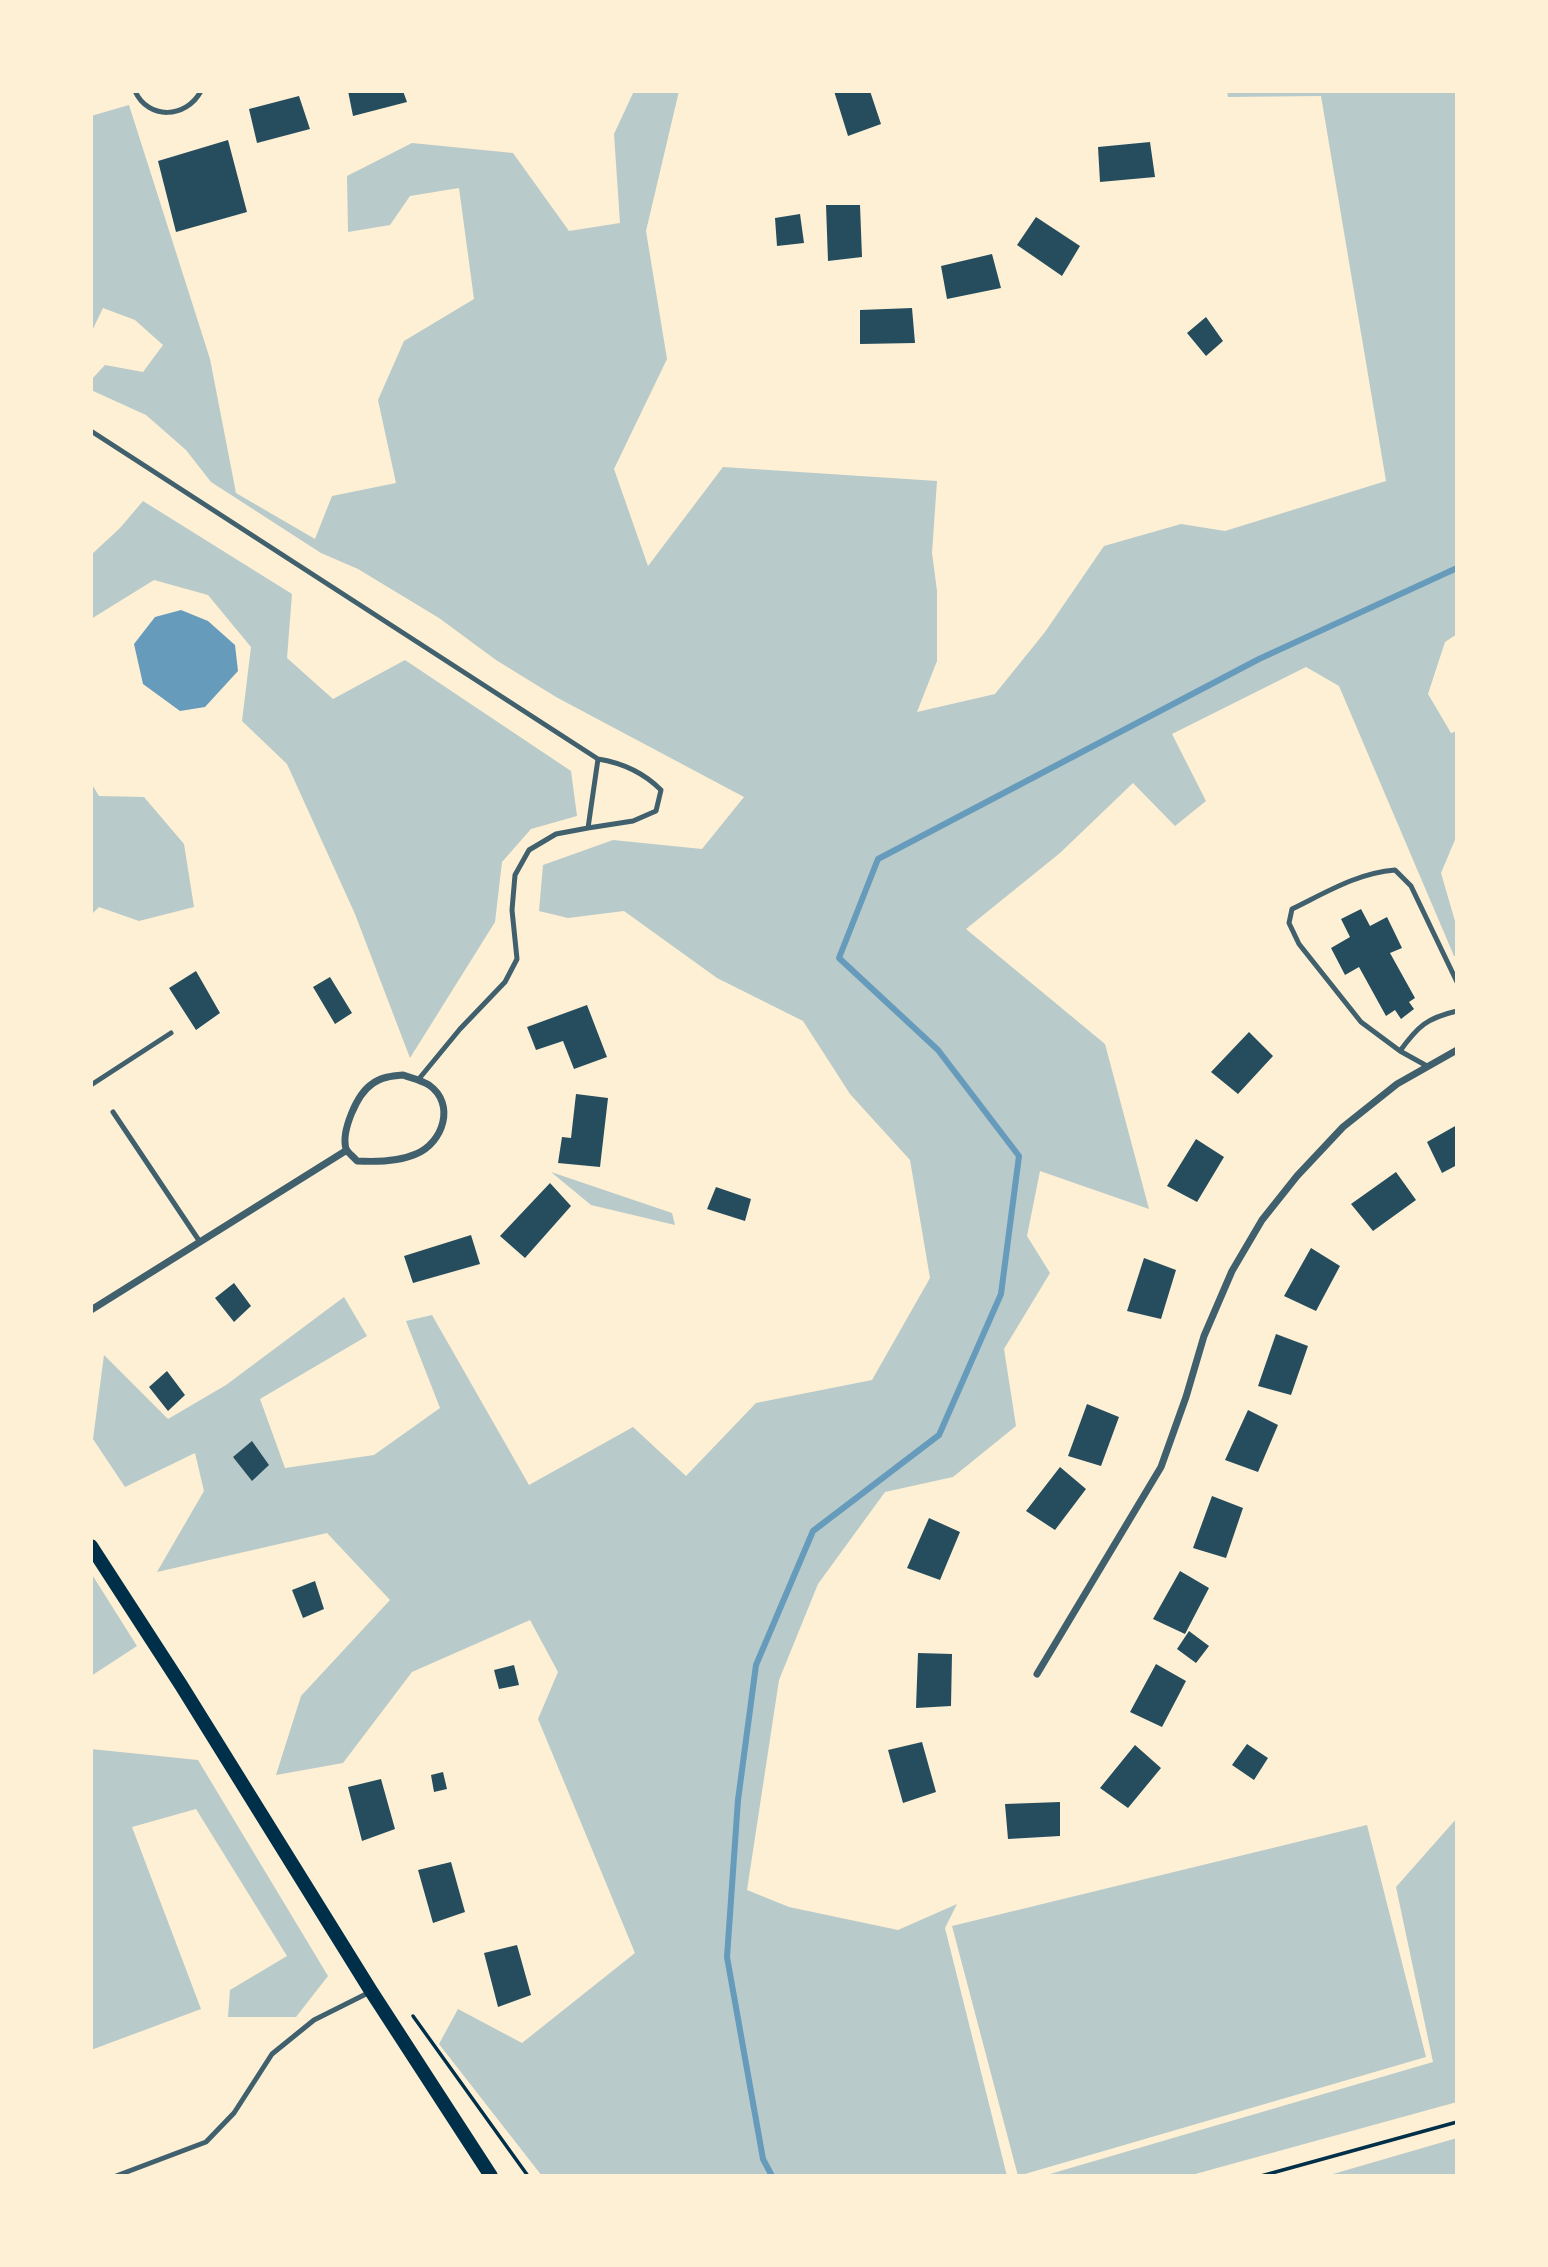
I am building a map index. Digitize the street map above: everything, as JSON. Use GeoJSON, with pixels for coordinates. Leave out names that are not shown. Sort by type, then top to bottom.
{"type":"FeatureCollection","features":[{"type":"Feature","properties":{"kind":"main road"},"geometry":{"type":"LineString","coordinates":[[91,1546],[371,1992],[491,2176]]}},
{"type":"Feature","properties":{"kind":"street"},"geometry":{"type":"LineString","coordinates":[[1037,1674],[1161,1466],[1204,1336],[1232,1271],[1262,1220],[1297,1176],[1343,1127],[1397,1084],[1457,1050]]}},
{"type":"Feature","properties":{"kind":"street"},"geometry":{"type":"LineString","coordinates":[[403,1075],[418,1080],[430,1086],[442,1102],[444,1120],[440,1135],[430,1146],[415,1155],[381,1162],[357,1161],[346,1150],[345,1132],[352,1113],[370,1085],[385,1077],[403,1075]]}},
{"type":"Feature","properties":{"kind":"street"},"geometry":{"type":"LineString","coordinates":[[91,1310],[346,1150]]}},
{"type":"Feature","properties":{"kind":"lane"},"geometry":{"type":"LineString","coordinates":[[135,91],[144,106],[153,111],[170,112],[191,106],[201,91]]}},
{"type":"Feature","properties":{"kind":"lane"},"geometry":{"type":"LineString","coordinates":[[91,431],[598,759],[620,762],[649,778],[661,790],[656,811],[633,821],[556,834],[529,850],[515,875],[512,910],[517,959],[505,982],[460,1029],[418,1080]]}},
{"type":"Feature","properties":{"kind":"lane"},"geometry":{"type":"LineString","coordinates":[[588,828],[598,759]]}},
{"type":"Feature","properties":{"kind":"lane"},"geometry":{"type":"LineString","coordinates":[[1427,1066],[1400,1051],[1361,1022],[1299,944],[1289,923],[1292,909],[1352,880],[1376,872],[1395,870],[1411,886],[1457,982]]}},
{"type":"Feature","properties":{"kind":"lane"},"geometry":{"type":"LineString","coordinates":[[1400,1051],[1413,1032],[1435,1016],[1457,1011]]}},
{"type":"Feature","properties":{"kind":"lane"},"geometry":{"type":"LineString","coordinates":[[91,1085],[171,1033]]}},
{"type":"Feature","properties":{"kind":"lane"},"geometry":{"type":"LineString","coordinates":[[113,1112],[200,1242]]}},
{"type":"Feature","properties":{"kind":"lane"},"geometry":{"type":"LineString","coordinates":[[116,2176],[206,2142],[234,2113],[272,2054],[314,2020],[371,1992]]}},
{"type":"Feature","properties":{"kind":"path"},"geometry":{"type":"LineString","coordinates":[[413,2016],[528,2176]]}},
{"type":"Feature","properties":{"kind":"path"},"geometry":{"type":"LineString","coordinates":[[1261,2176],[1457,2122]]}},
{"type":"Feature","properties":{"kind":"shaded area"},"geometry":{"type":"Polygon","coordinates":[[[634,91],[679,91],[646,231],[667,359],[614,469],[648,566],[723,467],[937,481],[932,553],[937,591],[937,661],[917,712],[995,694],[1045,632],[1104,546],[1181,524],[1225,531],[1386,481],[1321,96],[1228,97],[1227,91],[1457,91],[1457,634],[1445,642],[1428,694],[1451,733],[1457,731],[1457,835],[1441,873],[1457,928],[1457,956],[1454,956],[1339,686],[1306,667],[1172,734],[1206,801],[1175,826],[1133,783],[1060,853],[966,929],[1105,1044],[1149,1209],[1040,1171],[1027,1236],[1050,1273],[1004,1349],[1016,1426],[953,1477],[885,1492],[818,1584],[779,1680],[747,1890],[789,1907],[898,1930],[957,1904],[945,1928],[1007,2176],[542,2176],[439,2044],[458,2009],[522,2043],[635,1953],[538,1719],[558,1672],[530,1620],[412,1672],[343,1763],[276,1775],[301,1696],[390,1600],[327,1533],[157,1572],[204,1491],[195,1453],[125,1487],[93,1439],[104,1355],[168,1419],[226,1385],[344,1297],[367,1336],[260,1399],[285,1468],[374,1455],[440,1408],[406,1321],[432,1315],[529,1485],[633,1427],[686,1476],[756,1403],[872,1380],[930,1278],[910,1160],[850,1094],[803,1021],[717,978],[624,911],[568,918],[539,911],[543,865],[613,840],[702,849],[744,797],[556,697],[496,660],[439,618],[358,569],[321,553],[211,482],[186,450],[146,415],[91,390],[91,380],[105,365],[143,372],[163,345],[135,320],[103,308],[91,333],[91,116],[129,105],[210,359],[236,493],[315,539],[332,496],[396,483],[378,400],[404,341],[474,299],[459,188],[410,196],[390,225],[348,232],[347,176],[412,143],[513,153],[569,231],[620,223],[614,134],[634,91]]]}},
{"type":"Feature","properties":{"kind":"shaded area"},"geometry":{"type":"Polygon","coordinates":[[[143,501],[292,594],[287,658],[333,699],[405,660],[571,771],[577,816],[531,829],[502,862],[495,922],[410,1058],[355,914],[287,764],[242,721],[251,647],[208,595],[154,580],[91,619],[91,555],[120,528],[143,501]]]}},
{"type":"Feature","properties":{"kind":"shaded area"},"geometry":{"type":"Polygon","coordinates":[[[91,783],[99,796],[144,797],[184,844],[194,907],[139,921],[99,907],[91,915],[91,783]]]}},
{"type":"Feature","properties":{"kind":"shaded area"},"geometry":{"type":"Polygon","coordinates":[[[551,1172],[672,1213],[675,1225],[591,1205],[551,1172]]]}},
{"type":"Feature","properties":{"kind":"shaded area"},"geometry":{"type":"Polygon","coordinates":[[[91,1573],[137,1646],[91,1676],[91,1573]]]}},
{"type":"Feature","properties":{"kind":"shaded area"},"geometry":{"type":"Polygon","coordinates":[[[91,1749],[198,1760],[328,1976],[296,2017],[228,2017],[230,1990],[287,1956],[196,1809],[132,1827],[201,2009],[91,2050],[91,1749]]]}},
{"type":"Feature","properties":{"kind":"shaded area"},"geometry":{"type":"Polygon","coordinates":[[[1457,1818],[1457,2102],[1188,2176],[1043,2176],[1433,2062],[1396,1887],[1457,1818]]]}},
{"type":"Feature","properties":{"kind":"shaded area"},"geometry":{"type":"Polygon","coordinates":[[[1367,1825],[1426,2057],[1018,2176],[952,1926],[1367,1825]]]}},
{"type":"Feature","properties":{"kind":"shaded area"},"geometry":{"type":"Polygon","coordinates":[[[1457,2138],[1457,2176],[1326,2176],[1457,2138]]]}},
{"type":"Feature","properties":{"kind":"water"},"geometry":{"type":"Polygon","coordinates":[[[181,610],[208,621],[235,645],[238,671],[205,707],[180,711],[143,684],[134,644],[155,617],[181,610]]]}},
{"type":"Feature","properties":{"kind":"building"},"geometry":{"type":"Polygon","coordinates":[[[348,91],[403,91],[407,102],[353,116],[348,91]]]}},
{"type":"Feature","properties":{"kind":"building"},"geometry":{"type":"Polygon","coordinates":[[[834,91],[870,91],[881,124],[848,136],[834,91]]]}},
{"type":"Feature","properties":{"kind":"building"},"geometry":{"type":"Polygon","coordinates":[[[299,96],[310,129],[257,143],[249,109],[299,96]]]}},
{"type":"Feature","properties":{"kind":"building"},"geometry":{"type":"Polygon","coordinates":[[[228,140],[247,212],[176,232],[158,161],[228,140]]]}},
{"type":"Feature","properties":{"kind":"building"},"geometry":{"type":"Polygon","coordinates":[[[1150,142],[1155,177],[1100,182],[1098,147],[1150,142]]]}},
{"type":"Feature","properties":{"kind":"building"},"geometry":{"type":"Polygon","coordinates":[[[826,205],[860,205],[862,257],[828,261],[826,205]]]}},
{"type":"Feature","properties":{"kind":"building"},"geometry":{"type":"Polygon","coordinates":[[[800,214],[804,243],[777,246],[775,218],[800,214]]]}},
{"type":"Feature","properties":{"kind":"building"},"geometry":{"type":"Polygon","coordinates":[[[1036,217],[1080,246],[1062,276],[1017,245],[1036,217]]]}},
{"type":"Feature","properties":{"kind":"building"},"geometry":{"type":"Polygon","coordinates":[[[992,254],[1001,288],[947,299],[941,266],[992,254]]]}},
{"type":"Feature","properties":{"kind":"building"},"geometry":{"type":"Polygon","coordinates":[[[912,308],[915,343],[860,344],[860,310],[912,308]]]}},
{"type":"Feature","properties":{"kind":"building"},"geometry":{"type":"Polygon","coordinates":[[[1206,317],[1223,341],[1206,356],[1187,333],[1206,317]]]}},
{"type":"Feature","properties":{"kind":"building"},"geometry":{"type":"Polygon","coordinates":[[[1361,909],[1370,926],[1387,917],[1402,948],[1390,953],[1415,998],[1409,1002],[1414,1009],[1401,1019],[1395,1010],[1386,1016],[1359,967],[1345,975],[1331,948],[1350,937],[1341,919],[1361,909]]]}},
{"type":"Feature","properties":{"kind":"building"},"geometry":{"type":"Polygon","coordinates":[[[196,971],[220,1013],[196,1030],[169,988],[196,971]]]}},
{"type":"Feature","properties":{"kind":"building"},"geometry":{"type":"Polygon","coordinates":[[[330,977],[352,1013],[335,1024],[313,987],[330,977]]]}},
{"type":"Feature","properties":{"kind":"building"},"geometry":{"type":"Polygon","coordinates":[[[587,1005],[607,1057],[574,1069],[563,1041],[536,1050],[527,1027],[587,1005]]]}},
{"type":"Feature","properties":{"kind":"building"},"geometry":{"type":"Polygon","coordinates":[[[1249,1032],[1273,1056],[1238,1094],[1211,1072],[1249,1032]]]}},
{"type":"Feature","properties":{"kind":"building"},"geometry":{"type":"Polygon","coordinates":[[[576,1094],[608,1098],[600,1167],[558,1163],[562,1137],[571,1138],[576,1094]]]}},
{"type":"Feature","properties":{"kind":"building"},"geometry":{"type":"Polygon","coordinates":[[[1457,1125],[1457,1165],[1442,1173],[1427,1142],[1457,1125]]]}},
{"type":"Feature","properties":{"kind":"building"},"geometry":{"type":"Polygon","coordinates":[[[1196,1139],[1224,1157],[1197,1202],[1167,1186],[1196,1139]]]}},
{"type":"Feature","properties":{"kind":"building"},"geometry":{"type":"Polygon","coordinates":[[[1396,1172],[1416,1200],[1373,1231],[1351,1204],[1396,1172]]]}},
{"type":"Feature","properties":{"kind":"building"},"geometry":{"type":"Polygon","coordinates":[[[550,1183],[571,1206],[525,1258],[500,1236],[550,1183]]]}},
{"type":"Feature","properties":{"kind":"building"},"geometry":{"type":"Polygon","coordinates":[[[716,1187],[751,1199],[745,1221],[707,1209],[716,1187]]]}},
{"type":"Feature","properties":{"kind":"building"},"geometry":{"type":"Polygon","coordinates":[[[471,1235],[480,1264],[413,1283],[404,1256],[471,1235]]]}},
{"type":"Feature","properties":{"kind":"building"},"geometry":{"type":"Polygon","coordinates":[[[1311,1248],[1340,1266],[1316,1311],[1284,1296],[1311,1248]]]}},
{"type":"Feature","properties":{"kind":"building"},"geometry":{"type":"Polygon","coordinates":[[[1144,1258],[1176,1270],[1161,1319],[1127,1311],[1144,1258]]]}},
{"type":"Feature","properties":{"kind":"building"},"geometry":{"type":"Polygon","coordinates":[[[234,1283],[251,1306],[234,1322],[215,1298],[234,1283]]]}},
{"type":"Feature","properties":{"kind":"building"},"geometry":{"type":"Polygon","coordinates":[[[1276,1334],[1308,1346],[1291,1395],[1258,1386],[1276,1334]]]}},
{"type":"Feature","properties":{"kind":"building"},"geometry":{"type":"Polygon","coordinates":[[[167,1371],[185,1395],[168,1411],[149,1387],[167,1371]]]}},
{"type":"Feature","properties":{"kind":"building"},"geometry":{"type":"Polygon","coordinates":[[[1087,1404],[1119,1417],[1101,1466],[1068,1456],[1087,1404]]]}},
{"type":"Feature","properties":{"kind":"building"},"geometry":{"type":"Polygon","coordinates":[[[1248,1410],[1278,1425],[1258,1472],[1225,1460],[1248,1410]]]}},
{"type":"Feature","properties":{"kind":"building"},"geometry":{"type":"Polygon","coordinates":[[[252,1441],[269,1465],[252,1481],[233,1457],[252,1441]]]}},
{"type":"Feature","properties":{"kind":"building"},"geometry":{"type":"Polygon","coordinates":[[[1060,1467],[1086,1489],[1055,1530],[1026,1511],[1060,1467]]]}},
{"type":"Feature","properties":{"kind":"building"},"geometry":{"type":"Polygon","coordinates":[[[1212,1496],[1243,1508],[1226,1558],[1193,1548],[1212,1496]]]}},
{"type":"Feature","properties":{"kind":"building"},"geometry":{"type":"Polygon","coordinates":[[[929,1518],[960,1532],[940,1580],[907,1568],[929,1518]]]}},
{"type":"Feature","properties":{"kind":"building"},"geometry":{"type":"Polygon","coordinates":[[[1180,1571],[1209,1588],[1185,1634],[1153,1619],[1180,1571]]]}},
{"type":"Feature","properties":{"kind":"building"},"geometry":{"type":"Polygon","coordinates":[[[315,1581],[324,1609],[303,1618],[292,1590],[315,1581]]]}},
{"type":"Feature","properties":{"kind":"building"},"geometry":{"type":"Polygon","coordinates":[[[1189,1631],[1209,1646],[1196,1663],[1177,1649],[1189,1631]]]}},
{"type":"Feature","properties":{"kind":"building"},"geometry":{"type":"Polygon","coordinates":[[[918,1653],[952,1654],[951,1706],[916,1708],[918,1653]]]}},
{"type":"Feature","properties":{"kind":"building"},"geometry":{"type":"Polygon","coordinates":[[[1156,1664],[1186,1681],[1162,1727],[1130,1712],[1156,1664]]]}},
{"type":"Feature","properties":{"kind":"building"},"geometry":{"type":"Polygon","coordinates":[[[514,1665],[519,1685],[499,1689],[494,1670],[514,1665]]]}},
{"type":"Feature","properties":{"kind":"building"},"geometry":{"type":"Polygon","coordinates":[[[922,1742],[936,1792],[903,1803],[888,1750],[922,1742]]]}},
{"type":"Feature","properties":{"kind":"building"},"geometry":{"type":"Polygon","coordinates":[[[1247,1744],[1268,1758],[1254,1780],[1232,1765],[1247,1744]]]}},
{"type":"Feature","properties":{"kind":"building"},"geometry":{"type":"Polygon","coordinates":[[[1135,1745],[1161,1768],[1128,1808],[1100,1788],[1135,1745]]]}},
{"type":"Feature","properties":{"kind":"building"},"geometry":{"type":"Polygon","coordinates":[[[443,1772],[447,1789],[434,1792],[431,1775],[443,1772]]]}},
{"type":"Feature","properties":{"kind":"building"},"geometry":{"type":"Polygon","coordinates":[[[381,1779],[395,1829],[362,1841],[348,1787],[381,1779]]]}},
{"type":"Feature","properties":{"kind":"building"},"geometry":{"type":"Polygon","coordinates":[[[1060,1802],[1060,1836],[1008,1839],[1005,1804],[1060,1802]]]}},
{"type":"Feature","properties":{"kind":"building"},"geometry":{"type":"Polygon","coordinates":[[[451,1862],[465,1912],[433,1923],[418,1870],[451,1862]]]}},
{"type":"Feature","properties":{"kind":"building"},"geometry":{"type":"Polygon","coordinates":[[[517,1945],[531,1995],[498,2007],[484,1953],[517,1945]]]}},
{"type":"Feature","properties":{"kind":"waterway"},"geometry":{"type":"LineString","coordinates":[[772,2176],[763,2159],[727,1957],[738,1800],[756,1665],[813,1531],[939,1435],[1001,1294],[1019,1156],[938,1050],[839,958],[878,859],[1259,659],[1457,568]]}}]}
